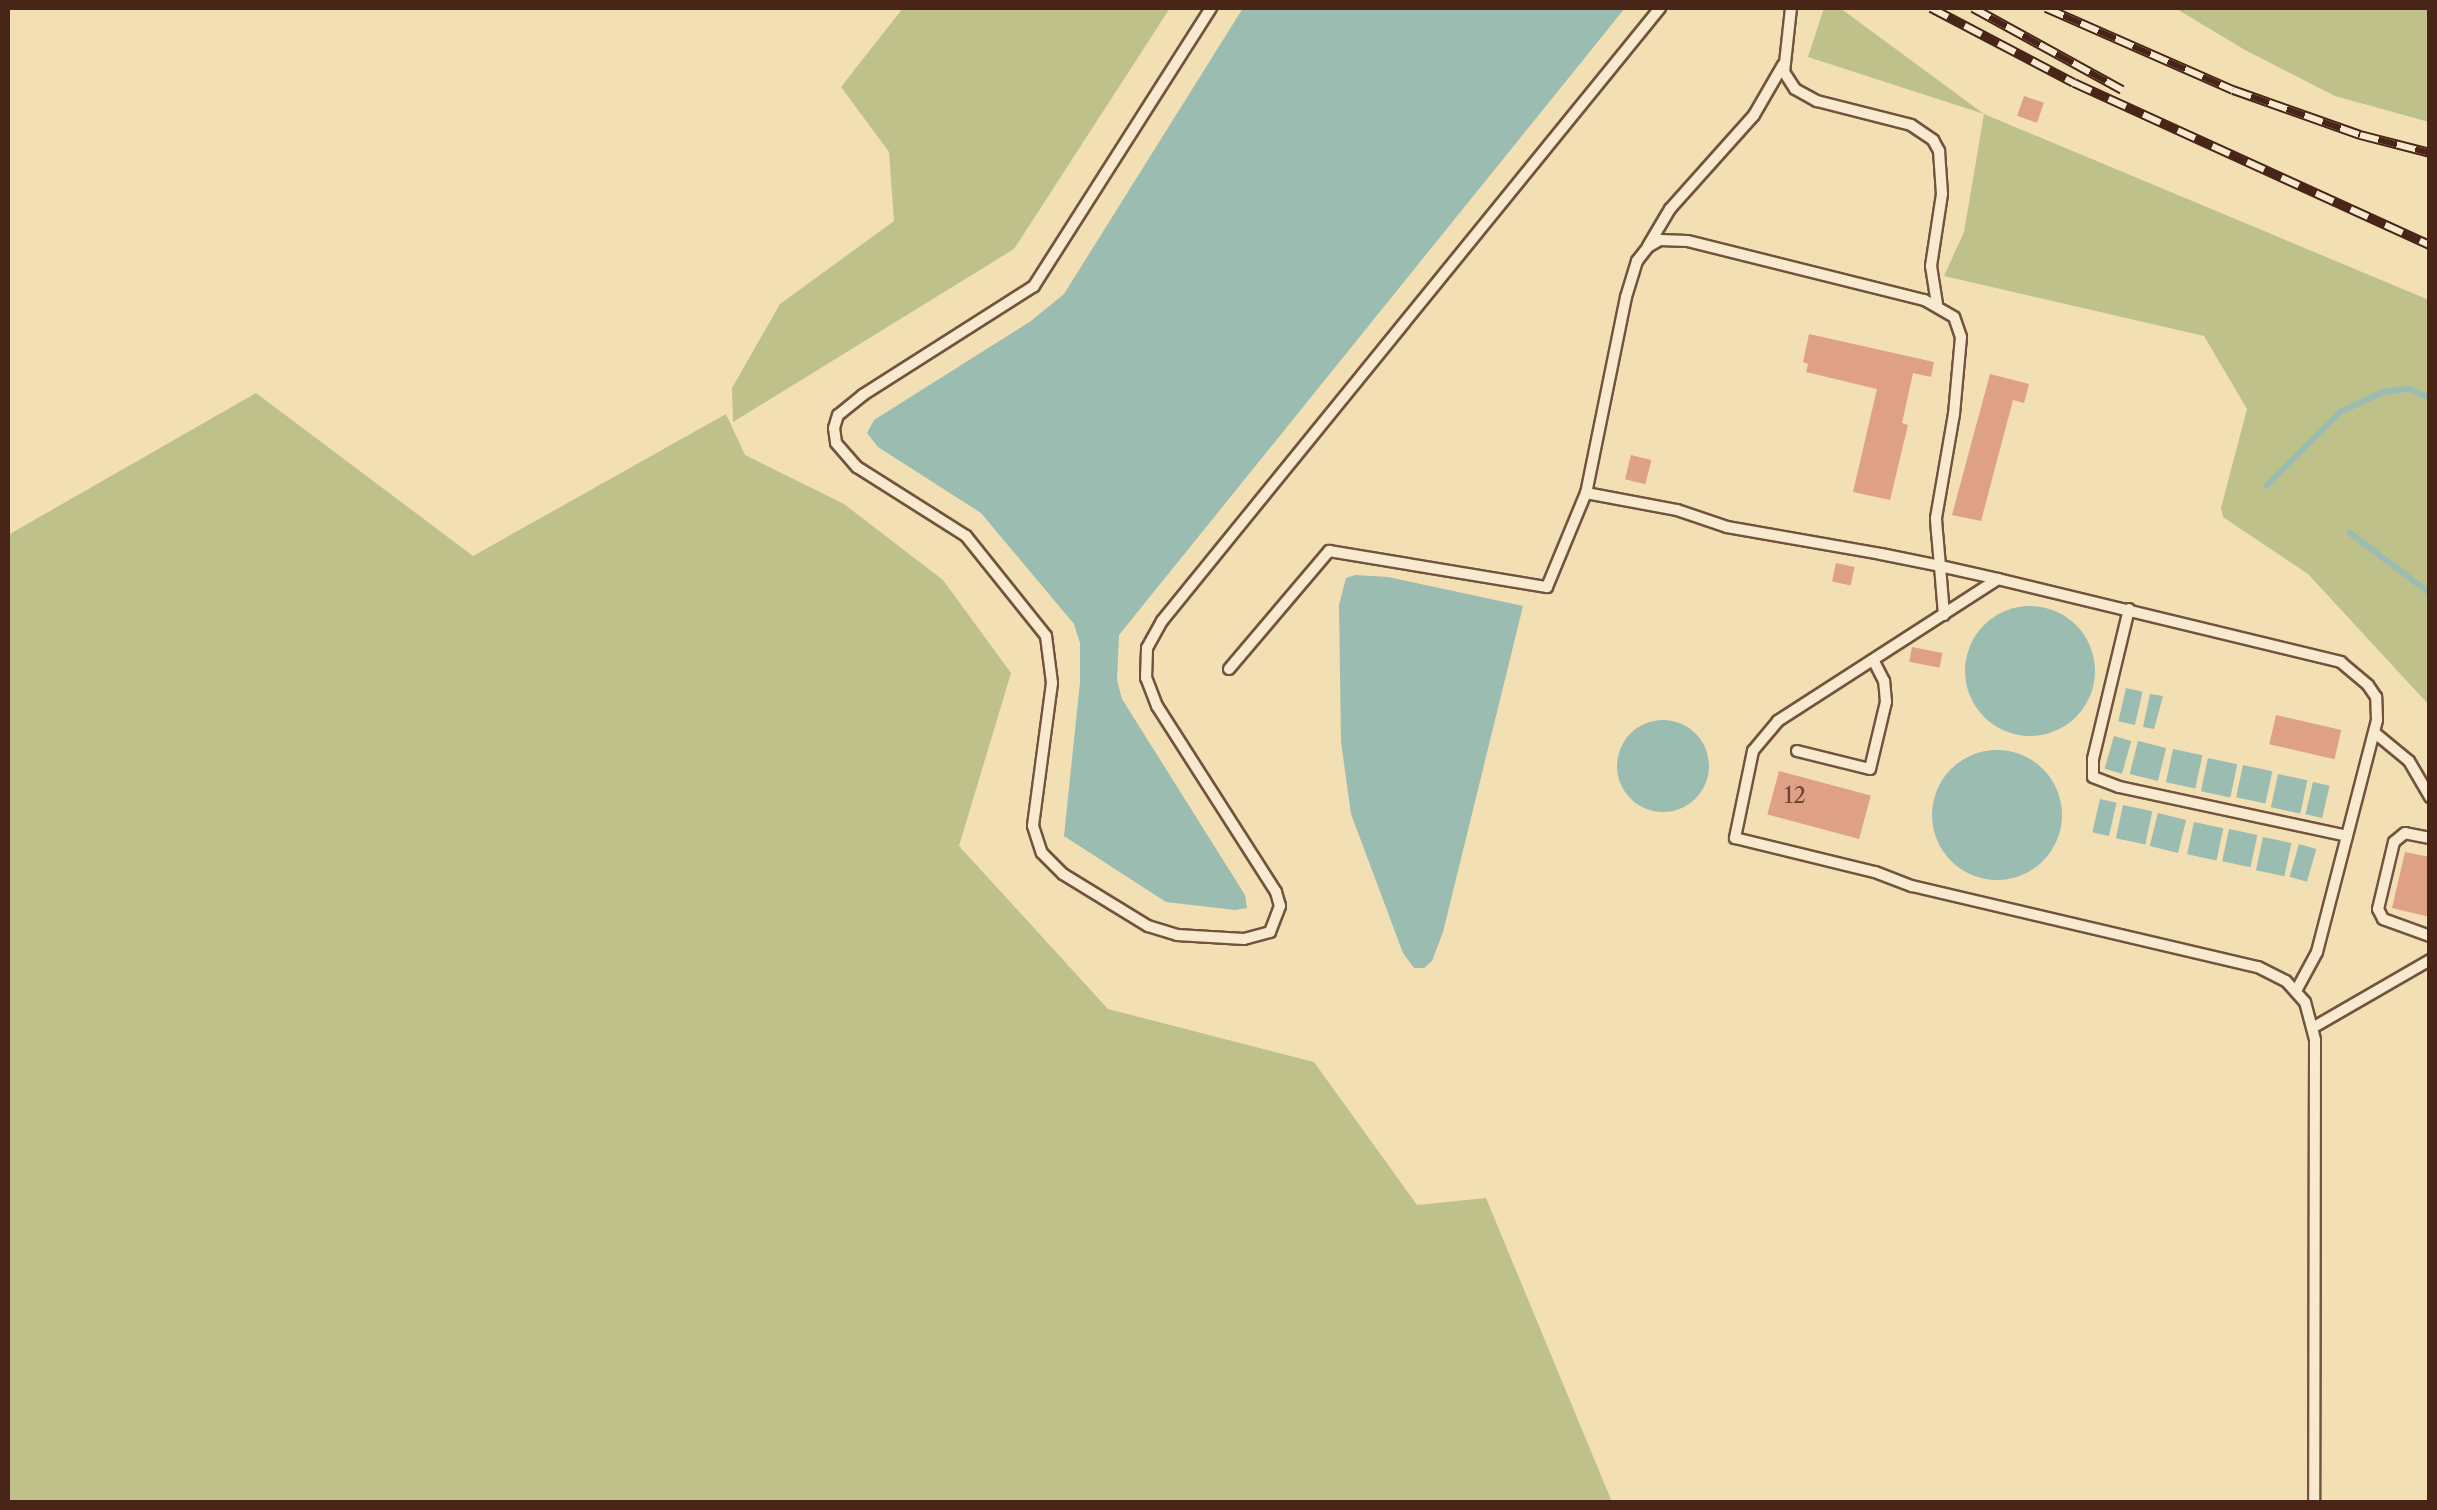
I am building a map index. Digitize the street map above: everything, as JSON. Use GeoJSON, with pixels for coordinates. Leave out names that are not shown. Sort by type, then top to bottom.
{"type":"FeatureCollection","features":[{"type":"Feature","properties":{"kind":"lane"},"geometry":{"type":"LineString","coordinates":[[1212,8],[1034,286],[863,394],[838,416],[834,428],[836,443],[858,467],[966,536],[1046,636],[1052,683],[1034,826],[1042,853],[1063,874],[1148,926],[1178,935],[1244,939],[1270,932],[1280,906],[1276,892],[1157,706],[1146,678],[1147,648],[1162,621],[1660,8]]}},
{"type":"Feature","properties":{"kind":"lane"},"geometry":{"type":"LineString","coordinates":[[1790,8],[1785,62],[1788,81],[1806,96],[1899,120],[1933,140],[1942,179],[1930,266],[1937,304]]}},
{"type":"Feature","properties":{"kind":"lane"},"geometry":{"type":"LineString","coordinates":[[1230,669],[1330,551],[1547,587],[1586,493],[1626,296],[1637,261],[1670,209],[1754,114],[1785,62]]}},
{"type":"Feature","properties":{"kind":"lane"},"geometry":{"type":"LineString","coordinates":[[1648,248],[1660,240],[1687,240],[1937,304],[1954,317],[1961,337],[1952,428],[1937,502],[1944,615]]}},
{"type":"Feature","properties":{"kind":"lane"},"geometry":{"type":"LineString","coordinates":[[1586,493],[1677,510],[1727,527],[1940,566],[2128,609],[2340,662],[2359,675],[2376,697],[2374,732],[2312,967],[2296,991]]}},
{"type":"Feature","properties":{"kind":"lane"},"geometry":{"type":"LineString","coordinates":[[1998,579],[1778,721],[1760,739],[1744,781],[1735,838],[1874,872],[1912,886],[2258,967],[2296,991],[2314,1027],[2314,1502]]}},
{"type":"Feature","properties":{"kind":"lane"},"geometry":{"type":"LineString","coordinates":[[2128,609],[2094,759],[2094,777],[2229,812],[2347,836]]}},
{"type":"Feature","properties":{"kind":"lane"},"geometry":{"type":"LineString","coordinates":[[1796,751],[1870,770],[1886,702],[1884,681],[1874,660]]}},
{"type":"Feature","properties":{"kind":"lane"},"geometry":{"type":"LineString","coordinates":[[2374,732],[2409,761],[2430,797]]}},
{"type":"Feature","properties":{"kind":"lane"},"geometry":{"type":"LineString","coordinates":[[2430,838],[2405,833],[2394,842],[2378,909],[2383,919],[2430,936]]}},
{"type":"Feature","properties":{"kind":"lane"},"geometry":{"type":"LineString","coordinates":[[2314,1027],[2430,960]]}},
{"type":"Feature","properties":{"kind":"green space"},"geometry":{"type":"Polygon","coordinates":[[[903,8],[1170,8],[1014,249],[733,422],[732,388],[780,304],[894,221],[889,152],[841,87],[903,8]]]}},
{"type":"Feature","properties":{"kind":"green space"},"geometry":{"type":"Polygon","coordinates":[[[1824,8],[1840,8],[1984,114],[1808,57],[1824,8]]]}},
{"type":"Feature","properties":{"kind":"green space"},"geometry":{"type":"Polygon","coordinates":[[[2175,8],[2429,8],[2429,122],[2335,96],[2245,50],[2175,8]]]}},
{"type":"Feature","properties":{"kind":"green space"},"geometry":{"type":"Polygon","coordinates":[[[1984,114],[2429,300],[2429,705],[2308,574],[2223,517],[2221,508],[2247,409],[2204,336],[1944,276],[1964,232],[1984,114]]]}},
{"type":"Feature","properties":{"kind":"green space"},"geometry":{"type":"Polygon","coordinates":[[[256,393],[473,556],[726,414],[745,455],[844,504],[943,580],[1011,673],[959,846],[1108,1009],[1314,1062],[1417,1205],[1486,1198],[1612,1502],[8,1502],[8,535],[256,393]]]}},
{"type":"Feature","properties":{"kind":"water"},"geometry":{"type":"Polygon","coordinates":[[[1243,8],[1625,8],[1119,635],[1117,680],[1122,699],[1245,895],[1247,908],[1235,910],[1166,902],[1064,836],[1080,682],[1080,643],[1074,624],[981,513],[878,447],[867,433],[874,420],[1031,321],[1064,294],[1243,8]]]}},
{"type":"Feature","properties":{"kind":"water"},"geometry":{"type":"Polygon","coordinates":[[[1388,577],[1523,606],[1443,932],[1432,961],[1424,968],[1414,968],[1403,953],[1351,814],[1341,742],[1339,605],[1346,578],[1388,577]]]}},
{"type":"Feature","properties":{"kind":"water"},"geometry":{"type":"Polygon","coordinates":[[[2030,606],[2055,611],[2076,625],[2090,646],[2095,671],[2090,696],[2076,717],[2055,731],[2030,736],[2005,731],[1984,717],[1970,696],[1965,671],[1970,646],[1984,625],[2005,611],[2030,606]]]}},
{"type":"Feature","properties":{"kind":"water"},"geometry":{"type":"Polygon","coordinates":[[[2126,688],[2143,692],[2135,725],[2118,721],[2126,688]]]}},
{"type":"Feature","properties":{"kind":"water"},"geometry":{"type":"Polygon","coordinates":[[[2150,694],[2163,696],[2154,729],[2143,727],[2150,694]]]}},
{"type":"Feature","properties":{"kind":"water"},"geometry":{"type":"Polygon","coordinates":[[[1663,720],[1681,723],[1696,733],[1706,748],[1706,784],[1696,799],[1681,809],[1663,812],[1645,809],[1630,799],[1620,784],[1617,766],[1620,748],[1630,733],[1645,723],[1663,720]]]}},
{"type":"Feature","properties":{"kind":"water"},"geometry":{"type":"Polygon","coordinates":[[[2114,736],[2131,741],[2122,774],[2105,769],[2114,736]]]}},
{"type":"Feature","properties":{"kind":"water"},"geometry":{"type":"Polygon","coordinates":[[[2138,741],[2166,748],[2158,781],[2130,774],[2138,741]]]}},
{"type":"Feature","properties":{"kind":"water"},"geometry":{"type":"Polygon","coordinates":[[[2173,749],[2202,755],[2195,788],[2166,782],[2173,749]]]}},
{"type":"Feature","properties":{"kind":"water"},"geometry":{"type":"Polygon","coordinates":[[[1997,750],[2022,755],[2043,769],[2057,790],[2062,815],[2057,840],[2043,861],[2022,875],[1997,880],[1972,875],[1951,861],[1937,840],[1932,815],[1937,790],[1951,769],[1972,755],[1997,750]]]}},
{"type":"Feature","properties":{"kind":"water"},"geometry":{"type":"Polygon","coordinates":[[[2208,758],[2237,764],[2230,797],[2201,791],[2208,758]]]}},
{"type":"Feature","properties":{"kind":"water"},"geometry":{"type":"Polygon","coordinates":[[[2243,765],[2272,771],[2265,804],[2236,797],[2243,765]]]}},
{"type":"Feature","properties":{"kind":"water"},"geometry":{"type":"Polygon","coordinates":[[[2278,774],[2307,780],[2300,813],[2271,807],[2278,774]]]}},
{"type":"Feature","properties":{"kind":"water"},"geometry":{"type":"Polygon","coordinates":[[[2313,782],[2330,786],[2322,818],[2306,814],[2313,782]]]}},
{"type":"Feature","properties":{"kind":"water"},"geometry":{"type":"Polygon","coordinates":[[[2100,799],[2117,803],[2109,836],[2092,832],[2100,799]]]}},
{"type":"Feature","properties":{"kind":"water"},"geometry":{"type":"Polygon","coordinates":[[[2123,805],[2152,811],[2145,844],[2116,838],[2123,805]]]}},
{"type":"Feature","properties":{"kind":"water"},"geometry":{"type":"Polygon","coordinates":[[[2158,813],[2186,820],[2178,853],[2150,846],[2158,813]]]}},
{"type":"Feature","properties":{"kind":"water"},"geometry":{"type":"Polygon","coordinates":[[[2194,822],[2223,828],[2216,861],[2187,854],[2194,822]]]}},
{"type":"Feature","properties":{"kind":"water"},"geometry":{"type":"Polygon","coordinates":[[[2229,829],[2257,835],[2251,867],[2222,861],[2229,829]]]}},
{"type":"Feature","properties":{"kind":"water"},"geometry":{"type":"Polygon","coordinates":[[[2263,837],[2291,843],[2284,876],[2256,870],[2263,837]]]}},
{"type":"Feature","properties":{"kind":"water"},"geometry":{"type":"Polygon","coordinates":[[[2299,844],[2316,849],[2307,882],[2290,877],[2299,844]]]}},
{"type":"Feature","properties":{"kind":"building"},"geometry":{"type":"Polygon","coordinates":[[[2024,96],[2044,103],[2037,123],[2017,116],[2024,96]]]}},
{"type":"Feature","properties":{"kind":"building"},"geometry":{"type":"Polygon","coordinates":[[[1809,334],[1934,362],[1931,377],[1913,373],[1902,423],[1908,425],[1890,500],[1853,492],[1877,389],[1806,372],[1808,364],[1803,362],[1809,334]]]}},
{"type":"Feature","properties":{"kind":"building"},"geometry":{"type":"Polygon","coordinates":[[[1990,374],[2029,384],[2024,403],[2013,400],[1981,521],[1952,515],[1990,374]]]}},
{"type":"Feature","properties":{"kind":"building"},"geometry":{"type":"Polygon","coordinates":[[[1631,455],[1651,460],[1645,484],[1625,479],[1631,455]]]}},
{"type":"Feature","properties":{"kind":"building"},"geometry":{"type":"Polygon","coordinates":[[[1836,563],[1855,567],[1851,586],[1832,582],[1836,563]]]}},
{"type":"Feature","properties":{"kind":"building"},"geometry":{"type":"Polygon","coordinates":[[[1912,647],[1942,653],[1940,668],[1909,662],[1912,647]]]}},
{"type":"Feature","properties":{"kind":"building"},"geometry":{"type":"Polygon","coordinates":[[[2276,715],[2341,730],[2335,759],[2269,744],[2276,715]]]}},
{"type":"Feature","properties":{"kind":"building"},"geometry":{"type":"Polygon","coordinates":[[[1779,771],[1871,796],[1859,839],[1767,814],[1779,771]]]}},
{"type":"Feature","properties":{"kind":"building"},"geometry":{"type":"Polygon","coordinates":[[[2405,852],[2430,857],[2430,917],[2392,908],[2405,852]]]}},
{"type":"Feature","properties":{"kind":"waterway"},"geometry":{"type":"LineString","coordinates":[[2266,486],[2340,412],[2383,392],[2409,389],[2430,398]]}},
{"type":"Feature","properties":{"kind":"waterway"},"geometry":{"type":"LineString","coordinates":[[2350,533],[2430,593]]}},
{"type":"Feature","properties":{"kind":"railway"},"geometry":{"type":"LineString","coordinates":[[1931,8],[2074,83],[2430,245]]}},
{"type":"Feature","properties":{"kind":"railway"},"geometry":{"type":"LineString","coordinates":[[1973,8],[2122,90]]}},
{"type":"Feature","properties":{"kind":"railway"},"geometry":{"type":"LineString","coordinates":[[2046,8],[2233,90],[2360,135],[2430,153]]}}]}
